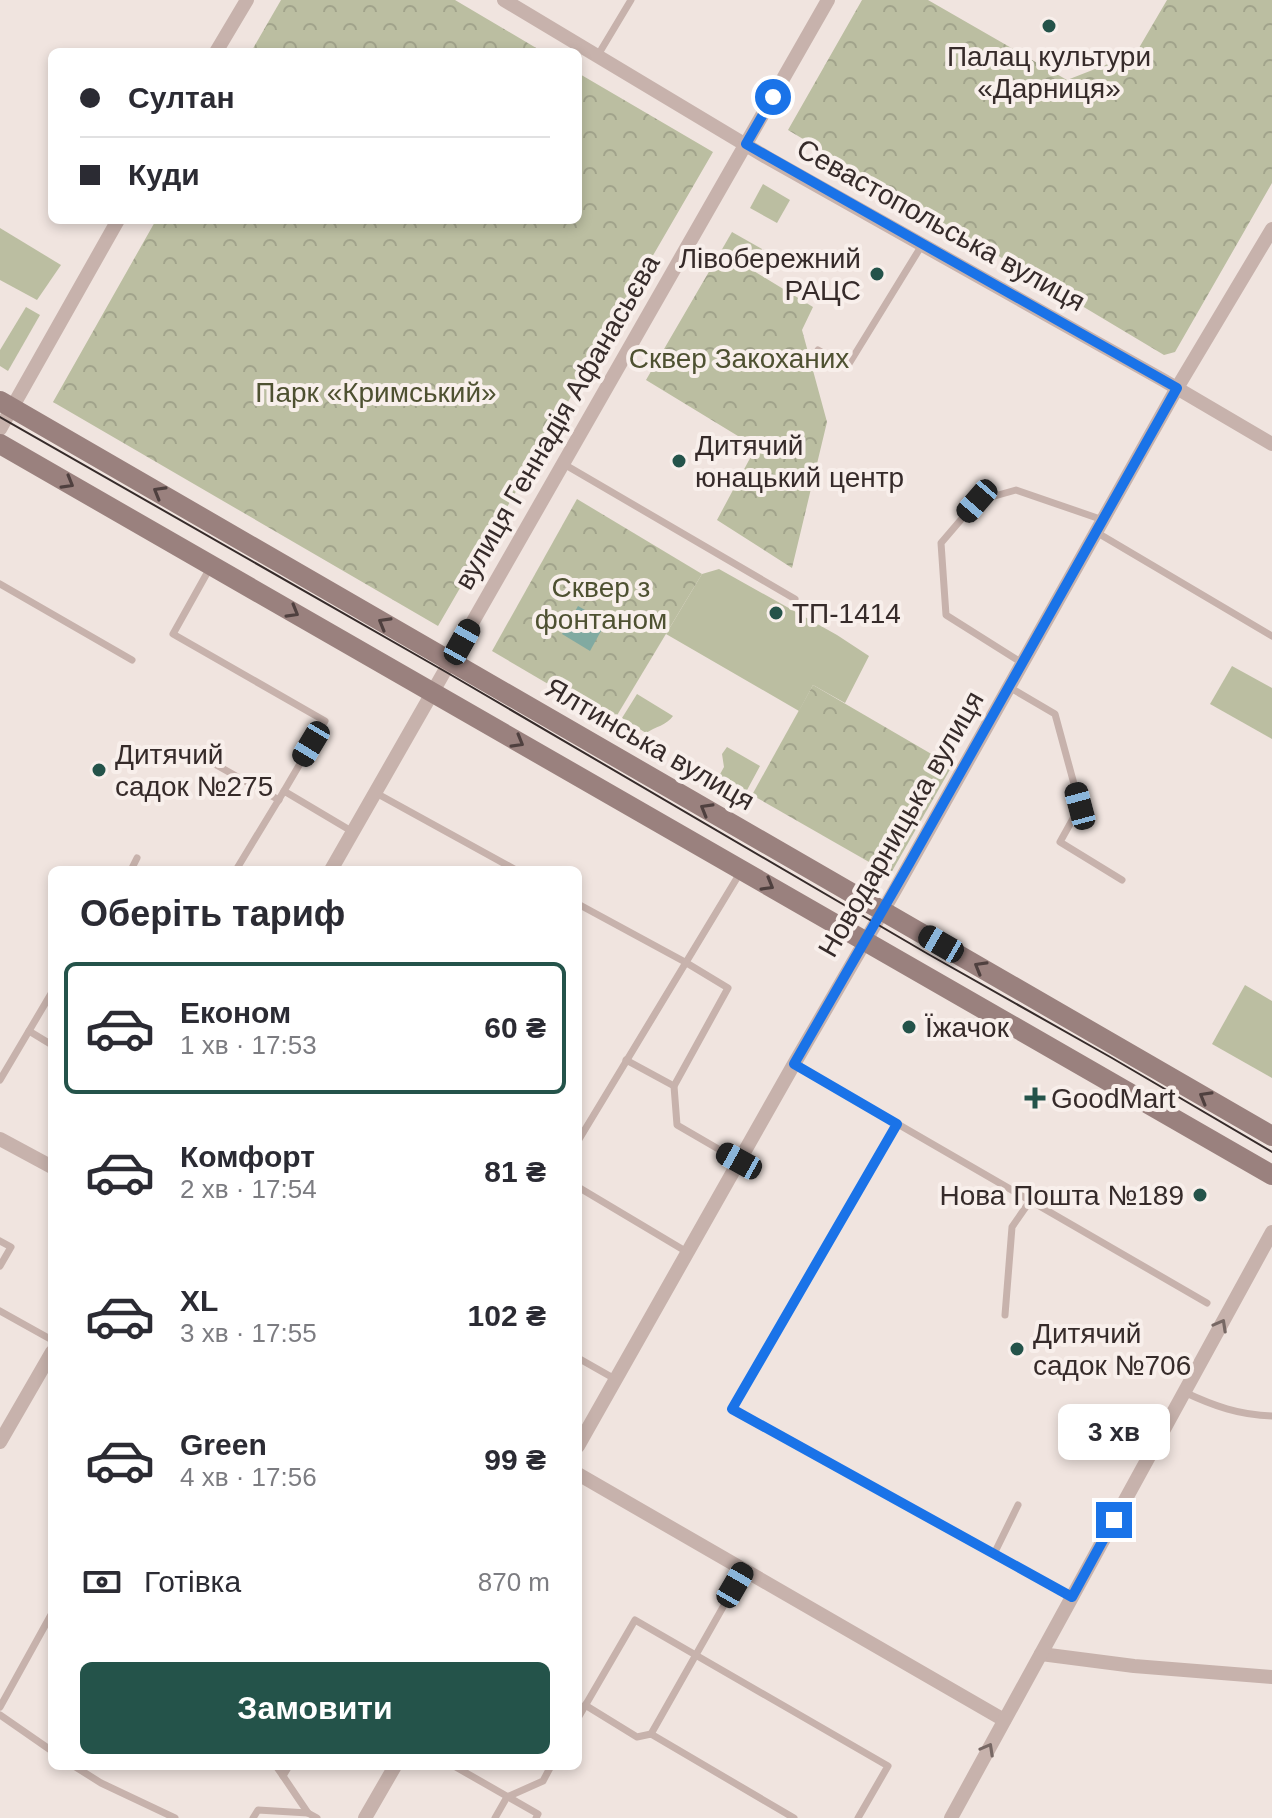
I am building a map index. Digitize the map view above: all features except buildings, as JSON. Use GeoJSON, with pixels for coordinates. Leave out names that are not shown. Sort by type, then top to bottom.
{"type":"FeatureCollection","features":[{"type":"Feature","properties":{"kind":"street"},"geometry":{"type":"LineString","coordinates":[[218,48],[247,0]]}},
{"type":"Feature","properties":{"kind":"street","name":"Севастопольська вулиця"},"geometry":{"type":"LineString","coordinates":[[504,0],[746,144],[1272,444]]}},
{"type":"Feature","properties":{"kind":"street","name":"вулиця Геннадія Афанасьєва"},"geometry":{"type":"LineString","coordinates":[[333,866],[828,0]]}},
{"type":"Feature","properties":{"kind":"street"},"geometry":{"type":"LineString","coordinates":[[0,429],[6,404],[116,224]]}},
{"type":"Feature","properties":{"kind":"street","name":"Новодарницька вулиця"},"geometry":{"type":"LineString","coordinates":[[582,1439],[1177,388],[1272,229]]}},
{"type":"Feature","properties":{"kind":"street","name":"Ялтинська вулиця"},"geometry":{"type":"LineString","coordinates":[[6,404],[1272,1136]]}},
{"type":"Feature","properties":{"kind":"street"},"geometry":{"type":"LineString","coordinates":[[0,444],[1272,1175]]}},
{"type":"Feature","properties":{"kind":"street"},"geometry":{"type":"LineString","coordinates":[[0,1139],[48,1165]]}},
{"type":"Feature","properties":{"kind":"street"},"geometry":{"type":"LineString","coordinates":[[951,1818],[1272,1232]]}},
{"type":"Feature","properties":{"kind":"street"},"geometry":{"type":"LineString","coordinates":[[0,1442],[48,1359]]}},
{"type":"Feature","properties":{"kind":"street"},"geometry":{"type":"LineString","coordinates":[[582,1476],[1004,1720]]}},
{"type":"Feature","properties":{"kind":"street"},"geometry":{"type":"LineString","coordinates":[[1041,1654],[1134,1666],[1272,1677]]}},
{"type":"Feature","properties":{"kind":"street"},"geometry":{"type":"LineString","coordinates":[[365,1818],[393,1770]]}},
{"type":"Feature","properties":{"kind":"lane"},"geometry":{"type":"LineString","coordinates":[[598,55],[631,0]]}},
{"type":"Feature","properties":{"kind":"lane"},"geometry":{"type":"LineString","coordinates":[[818,350],[847,367],[922,245]]}},
{"type":"Feature","properties":{"kind":"lane"},"geometry":{"type":"LineString","coordinates":[[562,463],[795,599]]}},
{"type":"Feature","properties":{"kind":"lane"},"geometry":{"type":"LineString","coordinates":[[1022,663],[946,615],[941,543],[977,501],[1016,490],[1099,526],[1272,636]]}},
{"type":"Feature","properties":{"kind":"lane"},"geometry":{"type":"LineString","coordinates":[[212,565],[173,634],[325,721],[238,866]]}},
{"type":"Feature","properties":{"kind":"lane"},"geometry":{"type":"LineString","coordinates":[[0,584],[132,660]]}},
{"type":"Feature","properties":{"kind":"lane"},"geometry":{"type":"LineString","coordinates":[[1009,687],[1055,714],[1080,806],[1060,842],[1122,880]]}},
{"type":"Feature","properties":{"kind":"lane"},"geometry":{"type":"LineString","coordinates":[[211,762],[279,800]]}},
{"type":"Feature","properties":{"kind":"lane"},"geometry":{"type":"LineString","coordinates":[[284,791],[353,832]]}},
{"type":"Feature","properties":{"kind":"lane"},"geometry":{"type":"LineString","coordinates":[[376,793],[509,866]]}},
{"type":"Feature","properties":{"kind":"lane"},"geometry":{"type":"LineString","coordinates":[[133,866],[137,858]]}},
{"type":"Feature","properties":{"kind":"lane"},"geometry":{"type":"LineString","coordinates":[[582,1134],[742,870]]}},
{"type":"Feature","properties":{"kind":"lane"},"geometry":{"type":"LineString","coordinates":[[582,906],[728,988],[674,1086],[677,1125],[739,1161]]}},
{"type":"Feature","properties":{"kind":"lane"},"geometry":{"type":"LineString","coordinates":[[0,1080],[48,999]]}},
{"type":"Feature","properties":{"kind":"lane"},"geometry":{"type":"LineString","coordinates":[[29,1031],[48,1043]]}},
{"type":"Feature","properties":{"kind":"lane"},"geometry":{"type":"LineString","coordinates":[[626,1060],[674,1086]]}},
{"type":"Feature","properties":{"kind":"lane"},"geometry":{"type":"LineString","coordinates":[[794,1064],[1207,1303]]}},
{"type":"Feature","properties":{"kind":"lane"},"geometry":{"type":"LineString","coordinates":[[897,1124],[732,1409],[1072,1597]]}},
{"type":"Feature","properties":{"kind":"lane"},"geometry":{"type":"LineString","coordinates":[[582,1189],[687,1252]]}},
{"type":"Feature","properties":{"kind":"lane"},"geometry":{"type":"LineString","coordinates":[[1005,1315],[1012,1227],[1030,1201]]}},
{"type":"Feature","properties":{"kind":"lane"},"geometry":{"type":"LineString","coordinates":[[0,1241],[11,1247],[0,1266]]}},
{"type":"Feature","properties":{"kind":"lane"},"geometry":{"type":"LineString","coordinates":[[0,1311],[48,1338]]}},
{"type":"Feature","properties":{"kind":"lane"},"geometry":{"type":"LineString","coordinates":[[582,1360],[615,1379]]}},
{"type":"Feature","properties":{"kind":"lane"},"geometry":{"type":"LineString","coordinates":[[1184,1392],[1213,1406],[1252,1416],[1272,1416]]}},
{"type":"Feature","properties":{"kind":"lane"},"geometry":{"type":"LineString","coordinates":[[994,1554],[1018,1505]]}},
{"type":"Feature","properties":{"kind":"lane"},"geometry":{"type":"LineString","coordinates":[[651,1734],[744,1570]]}},
{"type":"Feature","properties":{"kind":"lane"},"geometry":{"type":"LineString","coordinates":[[582,1711],[635,1620],[888,1766],[858,1818]]}},
{"type":"Feature","properties":{"kind":"lane"},"geometry":{"type":"LineString","coordinates":[[0,1707],[48,1623]]}},
{"type":"Feature","properties":{"kind":"lane"},"geometry":{"type":"LineString","coordinates":[[585,1705],[637,1737],[651,1734],[794,1818]]}},
{"type":"Feature","properties":{"kind":"lane"},"geometry":{"type":"LineString","coordinates":[[0,1715],[48,1748]]}},
{"type":"Feature","properties":{"kind":"lane"},"geometry":{"type":"LineString","coordinates":[[80,1770],[163,1815],[175,1818]]}},
{"type":"Feature","properties":{"kind":"lane"},"geometry":{"type":"LineString","coordinates":[[279,1770],[308,1813]]}},
{"type":"Feature","properties":{"kind":"lane"},"geometry":{"type":"LineString","coordinates":[[283,1776],[287,1770]]}},
{"type":"Feature","properties":{"kind":"lane"},"geometry":{"type":"LineString","coordinates":[[461,1770],[538,1814],[536,1818]]}},
{"type":"Feature","properties":{"kind":"lane"},"geometry":{"type":"LineString","coordinates":[[495,1818],[507,1797],[543,1781],[549,1770]]}},
{"type":"Feature","properties":{"kind":"lane"},"geometry":{"type":"LineString","coordinates":[[253,1818],[258,1810],[308,1813],[317,1818]]}},
{"type":"Feature","properties":{"kind":"green space"},"geometry":{"type":"Polygon","coordinates":[[[281,0],[455,0],[536,48],[253,48],[281,0]]]}},
{"type":"Feature","properties":{"kind":"green space"},"geometry":{"type":"Polygon","coordinates":[[[862,0],[928,0],[1067,80],[1136,53],[1167,0],[1272,0],[1272,183],[1175,352],[1164,355],[788,130],[862,0]]]}},
{"type":"Feature","properties":{"kind":"green space","name":"Парк «Кримський»"},"geometry":{"type":"Polygon","coordinates":[[[582,75],[713,152],[438,626],[53,402],[154,224],[582,224],[582,75]]]}},
{"type":"Feature","properties":{"kind":"green space"},"geometry":{"type":"Polygon","coordinates":[[[763,184],[790,200],[777,223],[750,208],[763,184]]]}},
{"type":"Feature","properties":{"kind":"green space"},"geometry":{"type":"Polygon","coordinates":[[[0,228],[61,265],[37,300],[0,280],[0,228]]]}},
{"type":"Feature","properties":{"kind":"green space"},"geometry":{"type":"Polygon","coordinates":[[[732,232],[762,249],[751,269],[721,251],[732,232]]]}},
{"type":"Feature","properties":{"kind":"green space","name":"Сквер Закоханих"},"geometry":{"type":"Polygon","coordinates":[[[721,251],[813,307],[802,330],[827,422],[792,568],[717,520],[756,447],[646,380],[721,251]]]}},
{"type":"Feature","properties":{"kind":"green space"},"geometry":{"type":"Polygon","coordinates":[[[26,307],[40,315],[8,371],[0,366],[0,350],[26,307]]]}},
{"type":"Feature","properties":{"kind":"green space","name":"Сквер з фонтаном"},"geometry":{"type":"Polygon","coordinates":[[[577,499],[702,574],[613,722],[492,651],[577,499]]]}},
{"type":"Feature","properties":{"kind":"green space"},"geometry":{"type":"Polygon","coordinates":[[[719,569],[869,656],[845,703],[813,685],[799,711],[666,634],[702,574],[719,569]]]}},
{"type":"Feature","properties":{"kind":"green space"},"geometry":{"type":"Polygon","coordinates":[[[1232,666],[1272,688],[1272,739],[1210,704],[1232,666]]]}},
{"type":"Feature","properties":{"kind":"green space"},"geometry":{"type":"Polygon","coordinates":[[[813,685],[952,766],[891,873],[752,795],[813,685]]]}},
{"type":"Feature","properties":{"kind":"green space"},"geometry":{"type":"Polygon","coordinates":[[[637,694],[673,716],[646,733],[622,718],[637,694]]]}},
{"type":"Feature","properties":{"kind":"green space"},"geometry":{"type":"Polygon","coordinates":[[[727,747],[760,766],[746,792],[719,776],[724,767],[722,754],[727,747]]]}},
{"type":"Feature","properties":{"kind":"green space"},"geometry":{"type":"Polygon","coordinates":[[[1245,985],[1272,1001],[1272,1078],[1212,1044],[1245,985]]]}},
{"type":"Feature","properties":{"kind":"water"},"geometry":{"type":"Polygon","coordinates":[[[578,606],[606,622],[590,651],[562,634],[578,606]]]}},
{"type":"Feature","properties":{"kind":"tram line"},"geometry":{"type":"LineString","coordinates":[[0,417],[1272,1152]]}},
{"type":"Feature","properties":{"kind":"place","name":"Палац культури «Дарниця»"},"geometry":{"type":"Point","coordinates":[1049,26]}},
{"type":"Feature","properties":{"kind":"place","name":"Лівобережний РАЦС"},"geometry":{"type":"Point","coordinates":[877,274]}},
{"type":"Feature","properties":{"kind":"place","name":"Дитячий юнацький центр"},"geometry":{"type":"Point","coordinates":[679,461]}},
{"type":"Feature","properties":{"kind":"place","name":"ТП-1414"},"geometry":{"type":"Point","coordinates":[776,613]}},
{"type":"Feature","properties":{"kind":"place","name":"Дитячий садок №275"},"geometry":{"type":"Point","coordinates":[99,770]}},
{"type":"Feature","properties":{"kind":"place","name":"Їжачок"},"geometry":{"type":"Point","coordinates":[909,1027]}},
{"type":"Feature","properties":{"kind":"place","name":"GoodMart"},"geometry":{"type":"Point","coordinates":[1035,1098]}},
{"type":"Feature","properties":{"kind":"place","name":"Нова Пошта №189"},"geometry":{"type":"Point","coordinates":[1200,1195]}},
{"type":"Feature","properties":{"kind":"place","name":"Дитячий садок №706"},"geometry":{"type":"Point","coordinates":[1017,1349]}},
{"type":"Feature","properties":{"kind":"route"},"geometry":{"type":"LineString","coordinates":[[773,97],[746,144],[1177,388],[794,1064],[897,1124],[732,1409],[1072,1597],[1114,1520]]}}]}
